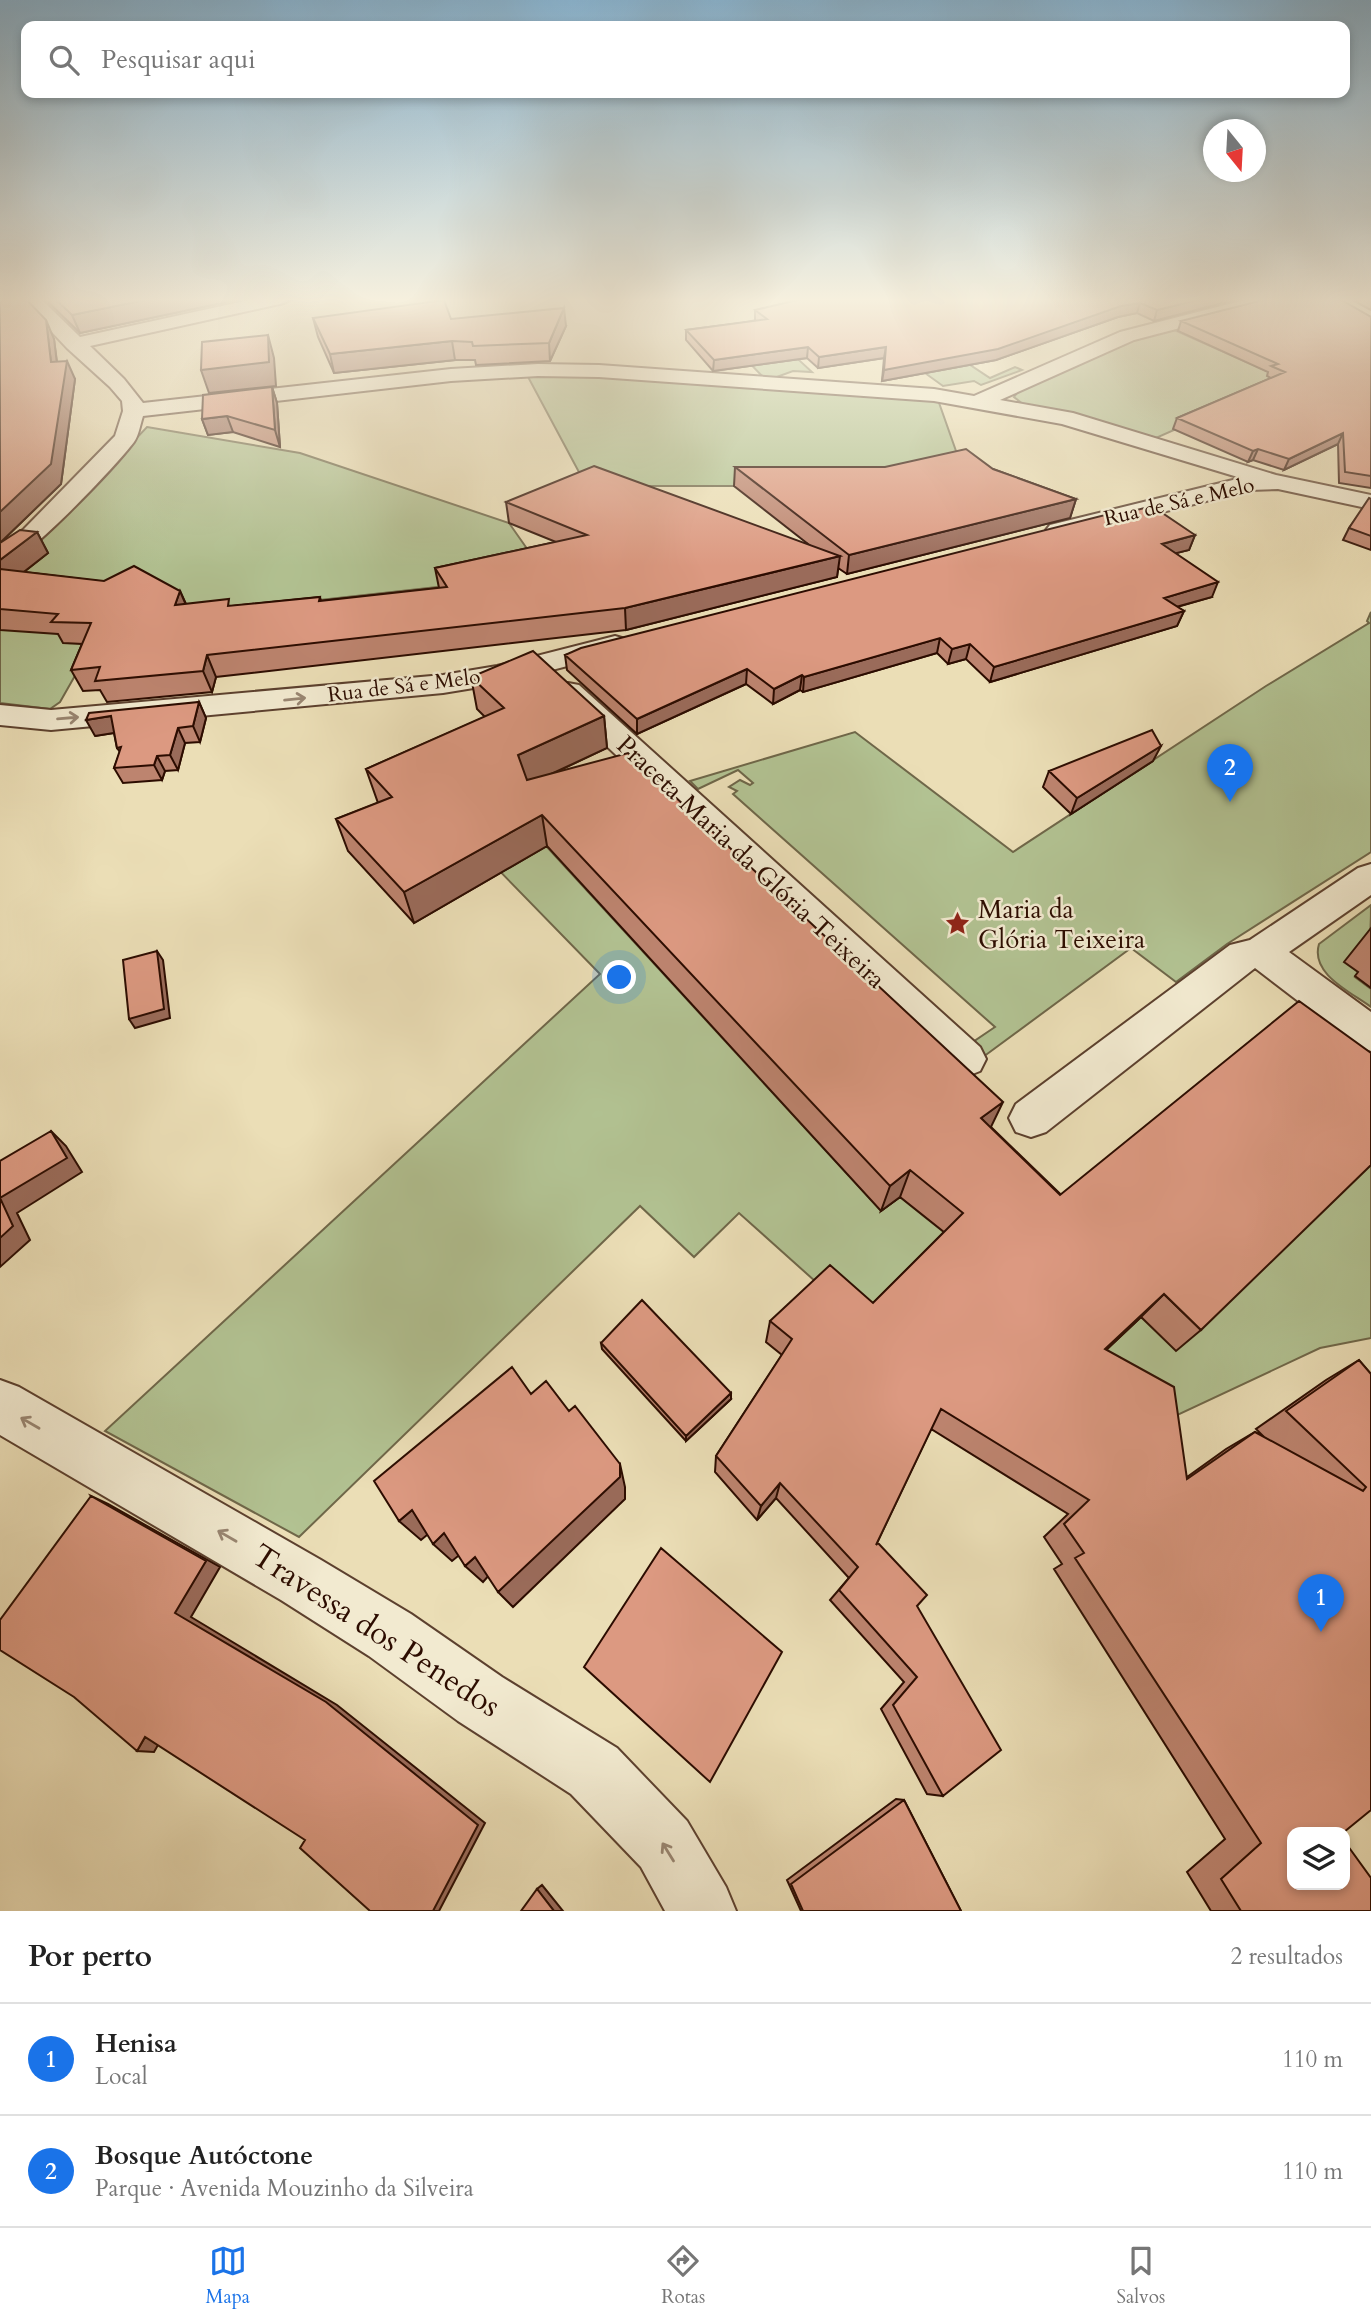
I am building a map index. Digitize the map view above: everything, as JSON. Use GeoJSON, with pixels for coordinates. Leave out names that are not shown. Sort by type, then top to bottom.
{"type":"FeatureCollection","features":[{"type":"Feature","properties":{"kind":"street"},"geometry":{"type":"LineString","coordinates":[[0,560],[33,534],[125,438],[134,411],[132,400],[121,387]]}},
{"type":"Feature","properties":{"kind":"street"},"geometry":{"type":"LineString","coordinates":[[134,411],[344,387]]}},
{"type":"Feature","properties":{"kind":"street"},"geometry":{"type":"LineString","coordinates":[[843,387],[978,402],[1065,418],[1279,482]]}},
{"type":"Feature","properties":{"kind":"street"},"geometry":{"type":"LineString","coordinates":[[978,402],[1011,387]]}},
{"type":"Feature","properties":{"kind":"street","name":"Rua de Sá e Melo"},"geometry":{"type":"LineString","coordinates":[[1035,536],[1231,486],[1279,482],[1371,502]]}},
{"type":"Feature","properties":{"kind":"street","name":"Rua de Sá e Melo"},"geometry":{"type":"LineString","coordinates":[[0,716],[51,720],[443,684],[498,675],[640,638]]}},
{"type":"Feature","properties":{"kind":"street","name":"Praceta Maria da Glória Teixeira"},"geometry":{"type":"LineString","coordinates":[[538,664],[965,1059]]}},
{"type":"Feature","properties":{"kind":"street"},"geometry":{"type":"LineString","coordinates":[[1031,1118],[1244,957],[1261,952],[1371,877]]}},
{"type":"Feature","properties":{"kind":"street"},"geometry":{"type":"LineString","coordinates":[[1261,952],[1371,1034]]}},
{"type":"Feature","properties":{"kind":"street","name":"Travessa dos Penedos"},"geometry":{"type":"LineString","coordinates":[[0,1406],[301,1580],[390,1635],[480,1699],[594,1771],[664,1844],[702,1911]]}},
{"type":"Feature","properties":{"kind":"green space"},"geometry":{"type":"Polygon","coordinates":[[[534,387],[775,387],[938,400],[962,468],[879,486],[595,486],[588,489],[534,387]]]}},
{"type":"Feature","properties":{"kind":"green space"},"geometry":{"type":"Polygon","coordinates":[[[1029,387],[1271,387],[1156,438],[1078,415],[1024,405],[1014,397],[1029,387]]]}},
{"type":"Feature","properties":{"kind":"green space"},"geometry":{"type":"Polygon","coordinates":[[[147,427],[300,453],[509,523],[542,570],[440,589],[437,587],[201,613],[93,644],[60,702],[50,709],[0,703],[0,630],[3,630],[10,592],[18,568],[32,548],[147,427]]]}},
{"type":"Feature","properties":{"kind":"green space"},"geometry":{"type":"Polygon","coordinates":[[[1371,612],[1371,852],[1227,944],[1176,982],[1131,948],[983,1057],[970,1044],[995,1027],[733,794],[737,791],[729,787],[740,780],[750,785],[753,783],[738,770],[698,789],[690,781],[855,732],[1013,852],[1266,686],[1369,623],[1367,621],[1371,612]]]}},
{"type":"Feature","properties":{"kind":"green space"},"geometry":{"type":"Polygon","coordinates":[[[536,835],[881,1211],[900,1197],[976,1257],[1030,1295],[1113,1343],[1141,1317],[1371,1163],[1371,1338],[1320,1348],[1171,1418],[864,1325],[739,1213],[694,1257],[640,1206],[299,1537],[105,1431],[600,974],[484,855],[536,835]]]}},
{"type":"Feature","properties":{"kind":"green space"},"geometry":{"type":"Polygon","coordinates":[[[1371,905],[1367,953],[1355,977],[1371,989],[1371,1007],[1334,981],[1326,973],[1318,955],[1319,944],[1371,905]]]}},
{"type":"Feature","properties":{"kind":"building"},"geometry":{"type":"Polygon","coordinates":[[[0,387],[63,387],[51,464],[0,512],[0,387]]]}},
{"type":"Feature","properties":{"kind":"building"},"geometry":{"type":"Polygon","coordinates":[[[272,387],[275,430],[227,416],[202,419],[203,395],[272,387]]]}},
{"type":"Feature","properties":{"kind":"building"},"geometry":{"type":"Polygon","coordinates":[[[1249,387],[1371,387],[1371,476],[1345,472],[1343,433],[1289,459],[1258,449],[1253,451],[1177,418],[1249,387]]]}},
{"type":"Feature","properties":{"kind":"building"},"geometry":{"type":"Polygon","coordinates":[[[966,449],[993,469],[1076,499],[849,555],[735,467],[885,467],[966,449]]]}},
{"type":"Feature","properties":{"kind":"building"},"geometry":{"type":"Polygon","coordinates":[[[594,466],[840,556],[625,608],[207,655],[203,671],[95,681],[100,667],[71,670],[91,623],[51,622],[58,614],[0,609],[0,569],[104,581],[134,566],[180,591],[175,605],[229,599],[228,606],[320,597],[319,601],[447,587],[435,568],[587,535],[506,502],[594,466]]]}},
{"type":"Feature","properties":{"kind":"building"},"geometry":{"type":"Polygon","coordinates":[[[1369,498],[1371,499],[1371,536],[1349,528],[1369,498]]]}},
{"type":"Feature","properties":{"kind":"building"},"geometry":{"type":"Polygon","coordinates":[[[1152,506],[1195,535],[1162,544],[1218,582],[1164,598],[1184,611],[994,667],[970,644],[952,649],[940,638],[804,677],[802,675],[774,689],[747,669],[637,719],[565,655],[581,648],[1105,515],[1110,517],[1152,506]]]}},
{"type":"Feature","properties":{"kind":"building"},"geometry":{"type":"Polygon","coordinates":[[[20,530],[37,532],[0,560],[0,543],[20,530]]]}},
{"type":"Feature","properties":{"kind":"building"},"geometry":{"type":"Polygon","coordinates":[[[533,651],[604,716],[518,755],[527,780],[628,753],[1003,1102],[981,1118],[1060,1195],[1299,1001],[1371,1053],[1371,1165],[1201,1330],[1164,1294],[1105,1349],[1174,1387],[1187,1479],[1255,1432],[1363,1491],[1366,1487],[1286,1411],[1359,1360],[1371,1374],[1371,1810],[1350,1827],[1287,1827],[1287,1890],[1350,1890],[1350,1849],[1371,1878],[1371,1911],[1241,1911],[1221,1879],[1261,1843],[1075,1558],[1084,1553],[1064,1524],[1089,1500],[941,1409],[876,1545],[878,1543],[927,1595],[917,1606],[1001,1750],[943,1796],[893,1705],[917,1677],[839,1590],[858,1567],[780,1483],[761,1506],[716,1456],[792,1339],[770,1321],[830,1265],[873,1303],[963,1213],[910,1170],[890,1186],[542,815],[404,892],[336,819],[392,797],[366,769],[504,708],[471,677],[533,651]]]}},
{"type":"Feature","properties":{"kind":"building"},"geometry":{"type":"Polygon","coordinates":[[[199,702],[193,726],[178,728],[170,755],[157,756],[154,765],[114,768],[121,747],[117,748],[111,716],[86,720],[89,713],[199,702]]]}},
{"type":"Feature","properties":{"kind":"building"},"geometry":{"type":"Polygon","coordinates":[[[1152,730],[1161,746],[1077,798],[1049,771],[1152,730]]]}},
{"type":"Feature","properties":{"kind":"building"},"geometry":{"type":"Polygon","coordinates":[[[157,951],[164,1009],[129,1019],[123,960],[157,951]]]}},
{"type":"Feature","properties":{"kind":"building"},"geometry":{"type":"Polygon","coordinates":[[[51,1131],[67,1158],[0,1198],[0,1161],[51,1131]]]}},
{"type":"Feature","properties":{"kind":"building"},"geometry":{"type":"Polygon","coordinates":[[[0,1198],[13,1226],[0,1238],[0,1198]]]}},
{"type":"Feature","properties":{"kind":"building"},"geometry":{"type":"Polygon","coordinates":[[[642,1300],[731,1393],[686,1436],[601,1343],[642,1300]]]}},
{"type":"Feature","properties":{"kind":"building"},"geometry":{"type":"Polygon","coordinates":[[[512,1367],[531,1394],[546,1381],[569,1411],[575,1406],[620,1464],[620,1477],[498,1592],[475,1557],[465,1566],[444,1533],[433,1544],[412,1510],[399,1521],[374,1481],[512,1367]]]}},
{"type":"Feature","properties":{"kind":"building"},"geometry":{"type":"Polygon","coordinates":[[[91,1496],[206,1561],[175,1613],[326,1702],[478,1825],[433,1911],[370,1911],[300,1848],[305,1840],[145,1737],[137,1751],[74,1697],[0,1650],[0,1620],[91,1496]]]}},
{"type":"Feature","properties":{"kind":"building"},"geometry":{"type":"Polygon","coordinates":[[[661,1548],[782,1652],[710,1782],[584,1667],[661,1548]]]}},
{"type":"Feature","properties":{"kind":"building"},"geometry":{"type":"Polygon","coordinates":[[[904,1800],[961,1911],[803,1911],[791,1884],[904,1800]]]}},
{"type":"Feature","properties":{"kind":"building"},"geometry":{"type":"Polygon","coordinates":[[[537,1889],[554,1911],[521,1911],[537,1889]]]}},
{"type":"Feature","properties":{"kind":"place","name":"Bosque Autóctone"},"geometry":{"type":"Point","coordinates":[1230,802]}},
{"type":"Feature","properties":{"kind":"place","name":"Maria da Glória Teixeira"},"geometry":{"type":"Point","coordinates":[958,924]}},
{"type":"Feature","properties":{"kind":"place","name":"Henisa"},"geometry":{"type":"Point","coordinates":[1321,1632]}}]}
